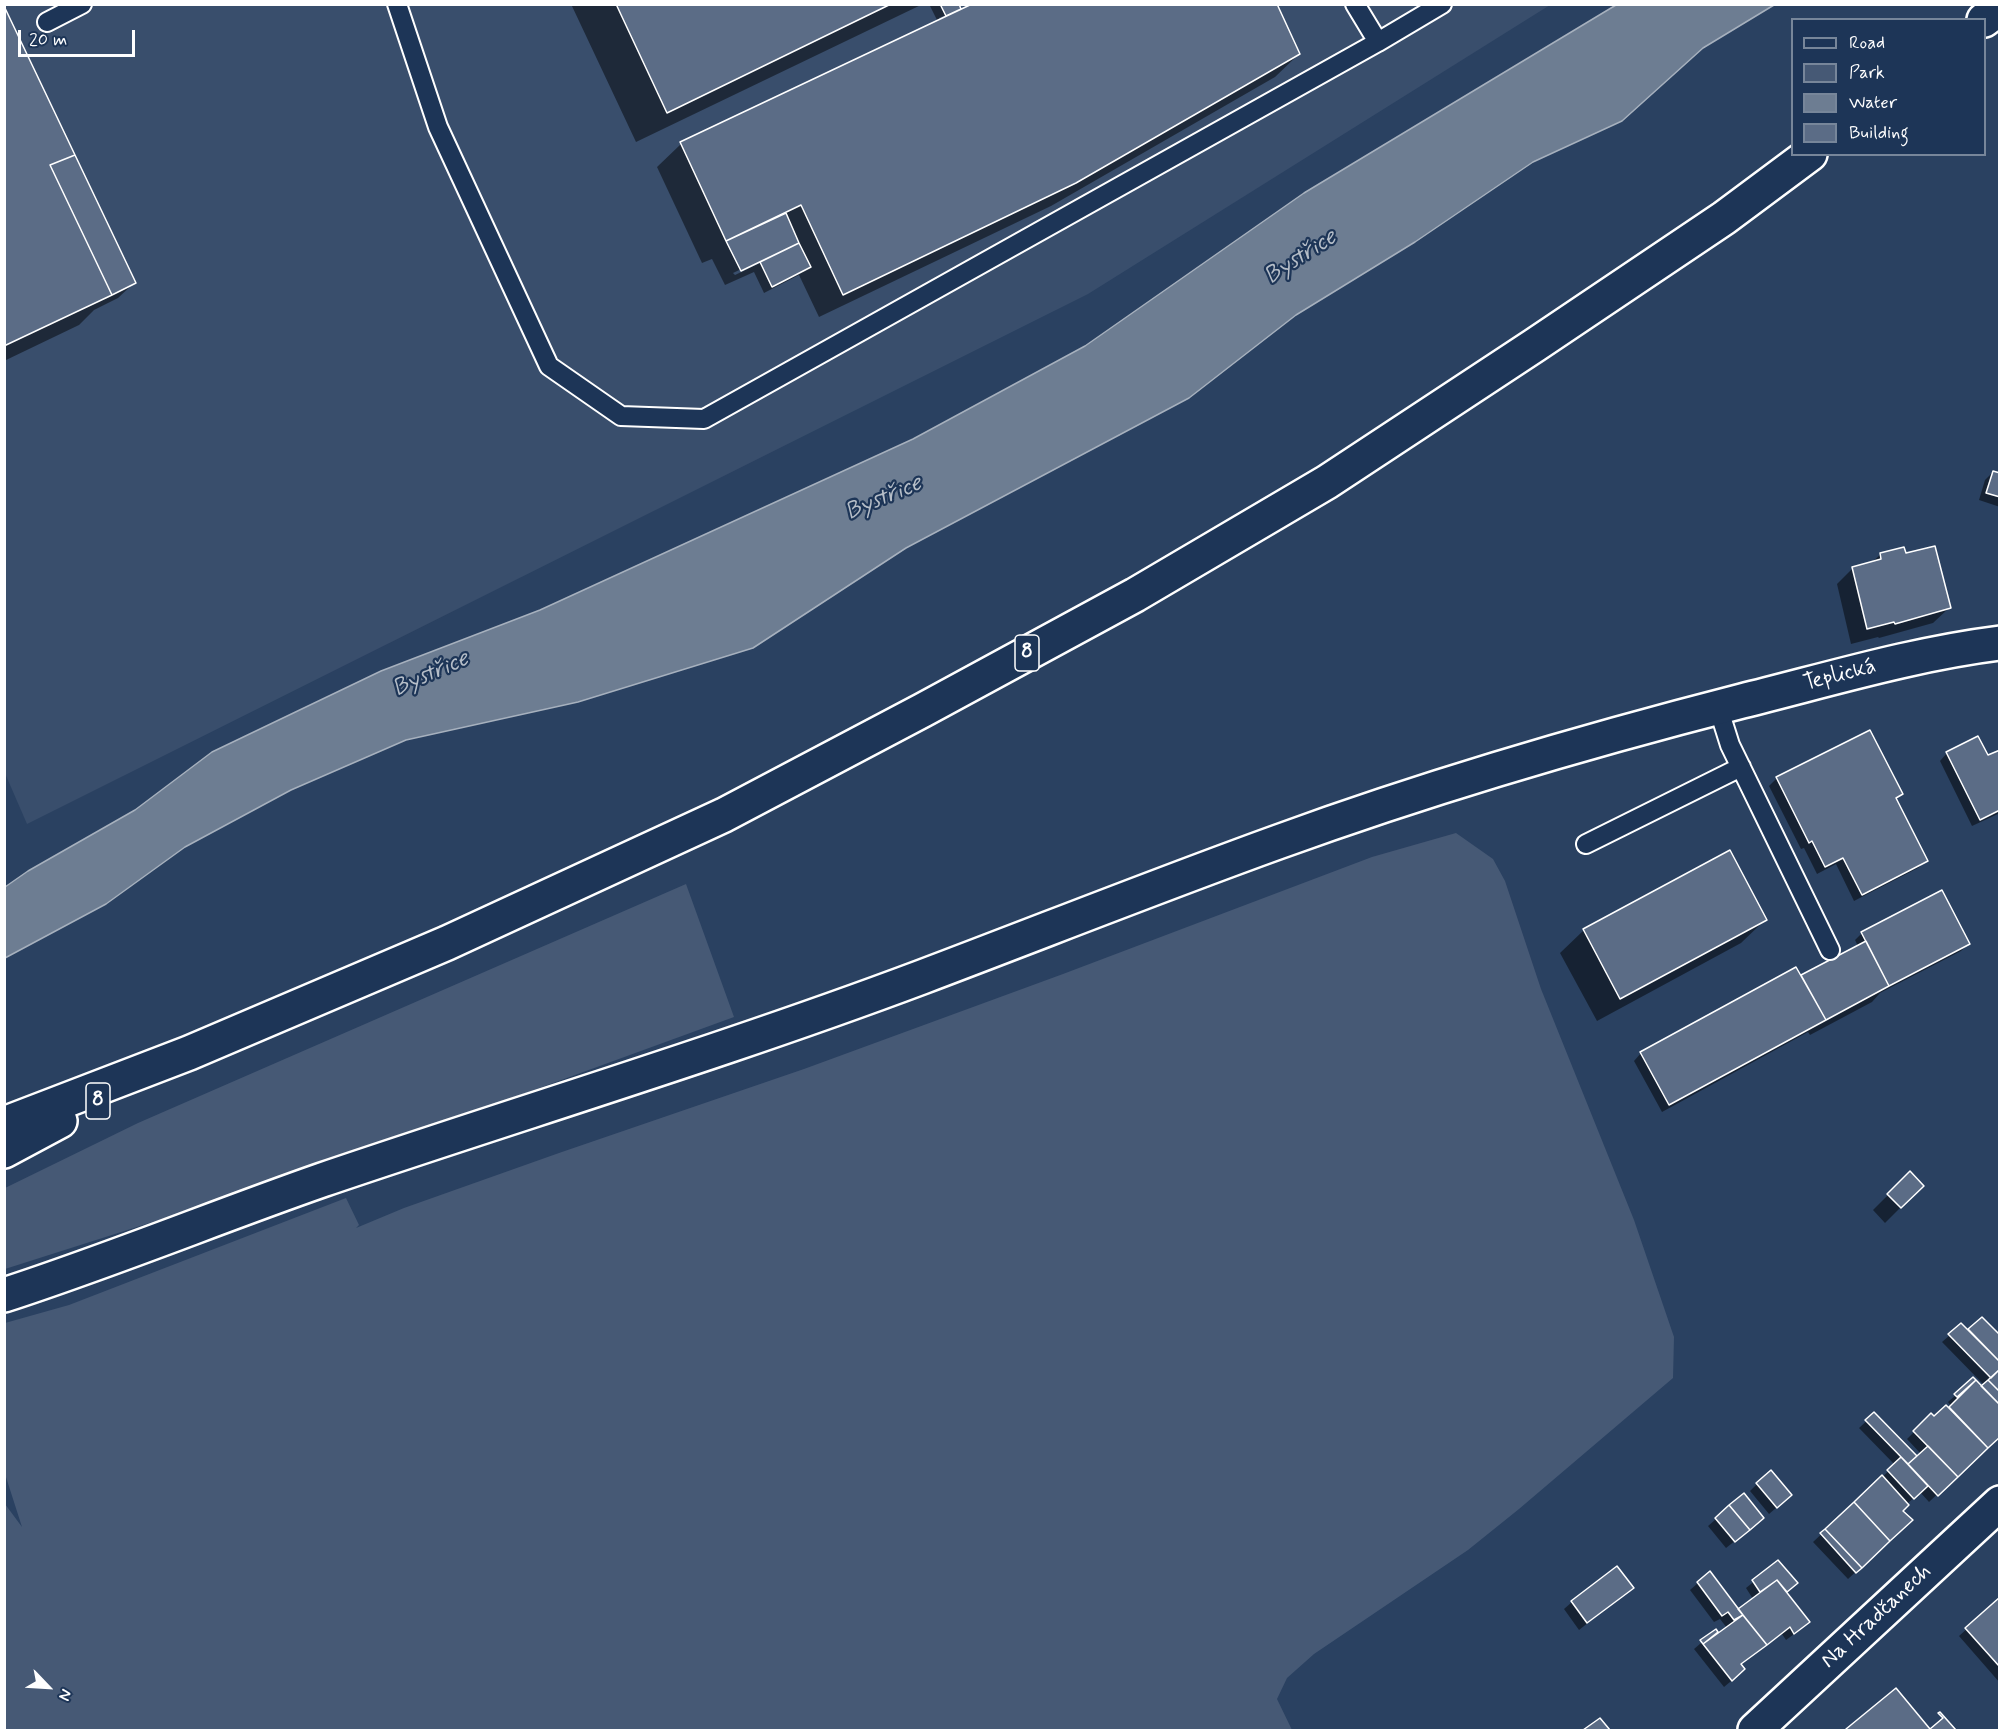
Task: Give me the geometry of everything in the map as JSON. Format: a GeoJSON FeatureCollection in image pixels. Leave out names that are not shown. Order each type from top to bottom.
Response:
{"type":"FeatureCollection","features":[{"type":"Feature","properties":{"kind":"street"},"geometry":{"type":"LineString","coordinates":[[1986,18],[2000,8]]}},
{"type":"Feature","properties":{"kind":"street","name":"8"},"geometry":{"type":"LineString","coordinates":[[7,1136],[189,1053],[447,943],[724,815],[1135,595],[1337,476],[1704,232],[1807,156]]}},
{"type":"Feature","properties":{"kind":"street","name":"Teplická"},"geometry":{"type":"LineString","coordinates":[[4,1294],[52,1279],[200,1223],[325,1180],[854,1003],[1281,841],[1443,786],[1718,707],[1937,653],[2000,643]]}},
{"type":"Feature","properties":{"kind":"street","name":"Na Hradčanech"},"geometry":{"type":"LineString","coordinates":[[1755,1731],[2000,1503]]}},
{"type":"Feature","properties":{"kind":"lane"},"geometry":{"type":"LineString","coordinates":[[47,22],[82,4]]}},
{"type":"Feature","properties":{"kind":"lane"},"geometry":{"type":"LineString","coordinates":[[397,4],[438,127],[549,366],[621,416],[704,418],[1378,42],[1442,4]]}},
{"type":"Feature","properties":{"kind":"lane"},"geometry":{"type":"LineString","coordinates":[[1355,4],[1378,42]]}},
{"type":"Feature","properties":{"kind":"lane"},"geometry":{"type":"LineString","coordinates":[[1718,707],[1730,745],[1740,767],[1830,950]]}},
{"type":"Feature","properties":{"kind":"lane"},"geometry":{"type":"LineString","coordinates":[[1586,844],[1740,767]]}},
{"type":"Feature","properties":{"kind":"shaded area"},"geometry":{"type":"Polygon","coordinates":[[[4,5],[1550,5],[1088,294],[27,824],[4,771],[4,5]]]}},
{"type":"Feature","properties":{"kind":"green space"},"geometry":{"type":"Polygon","coordinates":[[[1456,833],[1493,859],[1505,881],[1541,989],[1634,1220],[1674,1337],[1673,1378],[1468,1550],[1314,1654],[1287,1678],[1277,1699],[1292,1730],[5,1730],[5,1504],[22,1527],[5,1474],[5,1323],[69,1305],[346,1198],[359,1225],[356,1228],[404,1208],[804,1069],[1372,857],[1456,833]]]}},
{"type":"Feature","properties":{"kind":"green space"},"geometry":{"type":"Polygon","coordinates":[[[686,884],[734,1017],[427,1129],[184,1212],[5,1269],[5,1188],[138,1123],[686,884]]]}},
{"type":"Feature","properties":{"kind":"water","name":"Bystřice"},"geometry":{"type":"Polygon","coordinates":[[[1616,5],[1774,5],[1703,48],[1622,121],[1533,162],[1415,242],[1296,315],[1189,398],[906,548],[753,648],[578,702],[406,740],[291,790],[185,847],[106,904],[5,958],[5,887],[28,871],[135,810],[212,752],[381,671],[540,610],[913,439],[1085,346],[1304,193],[1616,5]]]}},
{"type":"Feature","properties":{"kind":"building"},"geometry":{"type":"Polygon","coordinates":[[[616,4],[891,4],[667,113],[616,4]]]}},
{"type":"Feature","properties":{"kind":"building"},"geometry":{"type":"Polygon","coordinates":[[[940,4],[959,4],[961,9],[946,16],[940,4]]]}},
{"type":"Feature","properties":{"kind":"building"},"geometry":{"type":"Polygon","coordinates":[[[972,4],[1277,4],[1300,54],[1076,183],[843,295],[801,205],[726,241],[680,142],[972,4]]]}},
{"type":"Feature","properties":{"kind":"building"},"geometry":{"type":"Polygon","coordinates":[[[4,6],[75,155],[50,165],[112,295],[4,346],[4,6]]]}},
{"type":"Feature","properties":{"kind":"building"},"geometry":{"type":"Polygon","coordinates":[[[75,155],[136,283],[112,295],[50,165],[75,155]]]}},
{"type":"Feature","properties":{"kind":"building"},"geometry":{"type":"Polygon","coordinates":[[[786,213],[799,243],[741,271],[726,241],[786,213]]]}},
{"type":"Feature","properties":{"kind":"building"},"geometry":{"type":"Polygon","coordinates":[[[799,243],[811,267],[772,287],[760,262],[799,243]]]}},
{"type":"Feature","properties":{"kind":"building"},"geometry":{"type":"Polygon","coordinates":[[[1993,471],[2000,473],[2000,497],[1986,493],[1993,471]]]}},
{"type":"Feature","properties":{"kind":"building"},"geometry":{"type":"Polygon","coordinates":[[[1935,546],[1951,608],[1895,624],[1894,622],[1867,629],[1852,567],[1881,559],[1880,553],[1904,547],[1906,553],[1935,546]]]}},
{"type":"Feature","properties":{"kind":"building"},"geometry":{"type":"Polygon","coordinates":[[[1870,730],[1903,794],[1896,798],[1928,861],[1862,895],[1843,858],[1825,867],[1812,841],[1809,843],[1776,777],[1870,730]]]}},
{"type":"Feature","properties":{"kind":"building"},"geometry":{"type":"Polygon","coordinates":[[[1978,736],[1988,755],[2000,750],[2000,810],[1980,820],[1946,752],[1978,736]]]}},
{"type":"Feature","properties":{"kind":"building"},"geometry":{"type":"Polygon","coordinates":[[[1730,850],[1767,920],[1620,999],[1583,929],[1730,850]]]}},
{"type":"Feature","properties":{"kind":"building"},"geometry":{"type":"Polygon","coordinates":[[[1942,890],[1970,944],[1889,986],[1861,932],[1942,890]]]}},
{"type":"Feature","properties":{"kind":"building"},"geometry":{"type":"Polygon","coordinates":[[[1866,941],[1889,986],[1826,1020],[1801,975],[1866,941]]]}},
{"type":"Feature","properties":{"kind":"building"},"geometry":{"type":"Polygon","coordinates":[[[1796,967],[1826,1020],[1669,1105],[1640,1052],[1796,967]]]}},
{"type":"Feature","properties":{"kind":"building"},"geometry":{"type":"Polygon","coordinates":[[[1910,1171],[1924,1186],[1901,1208],[1887,1194],[1910,1171]]]}},
{"type":"Feature","properties":{"kind":"building"},"geometry":{"type":"Polygon","coordinates":[[[1982,1317],[2000,1335],[2000,1362],[1968,1329],[1982,1317]]]}},
{"type":"Feature","properties":{"kind":"building"},"geometry":{"type":"Polygon","coordinates":[[[1961,1323],[2000,1362],[2000,1369],[1991,1378],[1948,1334],[1961,1323]]]}},
{"type":"Feature","properties":{"kind":"building"},"geometry":{"type":"Polygon","coordinates":[[[2000,1369],[2000,1392],[1988,1380],[2000,1369]]]}},
{"type":"Feature","properties":{"kind":"building"},"geometry":{"type":"Polygon","coordinates":[[[1973,1377],[1976,1380],[1957,1397],[1954,1394],[1973,1377]]]}},
{"type":"Feature","properties":{"kind":"building"},"geometry":{"type":"Polygon","coordinates":[[[1976,1380],[2000,1405],[2000,1437],[1988,1448],[1949,1407],[1976,1380]]]}},
{"type":"Feature","properties":{"kind":"building"},"geometry":{"type":"Polygon","coordinates":[[[1988,1380],[2000,1392],[2000,1405],[1981,1386],[1988,1380]]]}},
{"type":"Feature","properties":{"kind":"building"},"geometry":{"type":"Polygon","coordinates":[[[1946,1405],[1988,1448],[1958,1477],[1913,1431],[1931,1413],[1934,1416],[1946,1405]]]}},
{"type":"Feature","properties":{"kind":"building"},"geometry":{"type":"Polygon","coordinates":[[[1874,1412],[1917,1456],[1908,1464],[1865,1420],[1874,1412]]]}},
{"type":"Feature","properties":{"kind":"building"},"geometry":{"type":"Polygon","coordinates":[[[1928,1446],[1958,1477],[1938,1496],[1908,1464],[1928,1446]]]}},
{"type":"Feature","properties":{"kind":"building"},"geometry":{"type":"Polygon","coordinates":[[[1901,1457],[1928,1486],[1914,1499],[1887,1470],[1901,1457]]]}},
{"type":"Feature","properties":{"kind":"building"},"geometry":{"type":"Polygon","coordinates":[[[1771,1470],[1792,1495],[1777,1508],[1756,1483],[1771,1470]]]}},
{"type":"Feature","properties":{"kind":"building"},"geometry":{"type":"Polygon","coordinates":[[[1882,1475],[1909,1505],[1903,1511],[1913,1520],[1890,1541],[1854,1502],[1882,1475]]]}},
{"type":"Feature","properties":{"kind":"building"},"geometry":{"type":"Polygon","coordinates":[[[1744,1493],[1764,1518],[1750,1530],[1729,1505],[1744,1493]]]}},
{"type":"Feature","properties":{"kind":"building"},"geometry":{"type":"Polygon","coordinates":[[[1854,1502],[1890,1541],[1862,1568],[1825,1529],[1854,1502]]]}},
{"type":"Feature","properties":{"kind":"building"},"geometry":{"type":"Polygon","coordinates":[[[1729,1505],[1750,1530],[1735,1542],[1715,1518],[1729,1505]]]}},
{"type":"Feature","properties":{"kind":"building"},"geometry":{"type":"Polygon","coordinates":[[[1825,1529],[1862,1568],[1856,1573],[1820,1533],[1825,1529]]]}},
{"type":"Feature","properties":{"kind":"building"},"geometry":{"type":"Polygon","coordinates":[[[1778,1560],[1798,1583],[1787,1592],[1777,1580],[1760,1592],[1752,1580],[1778,1560]]]}},
{"type":"Feature","properties":{"kind":"building"},"geometry":{"type":"Polygon","coordinates":[[[1617,1566],[1634,1588],[1587,1623],[1571,1601],[1617,1566]]]}},
{"type":"Feature","properties":{"kind":"building"},"geometry":{"type":"Polygon","coordinates":[[[1710,1571],[1743,1615],[1734,1620],[1728,1612],[1722,1616],[1697,1582],[1710,1571]]]}},
{"type":"Feature","properties":{"kind":"building"},"geometry":{"type":"Polygon","coordinates":[[[1777,1580],[1810,1622],[1794,1634],[1790,1627],[1767,1645],[1738,1609],[1777,1580]]]}},
{"type":"Feature","properties":{"kind":"building"},"geometry":{"type":"Polygon","coordinates":[[[2000,1597],[2000,1665],[1999,1666],[1965,1628],[2000,1597]]]}},
{"type":"Feature","properties":{"kind":"building"},"geometry":{"type":"Polygon","coordinates":[[[1743,1615],[1767,1645],[1741,1664],[1745,1669],[1732,1681],[1703,1644],[1743,1615]]]}},
{"type":"Feature","properties":{"kind":"building"},"geometry":{"type":"Polygon","coordinates":[[[1716,1629],[1718,1632],[1703,1644],[1700,1640],[1716,1629]]]}},
{"type":"Feature","properties":{"kind":"building"},"geometry":{"type":"Polygon","coordinates":[[[1896,1688],[1930,1729],[1943,1718],[1938,1713],[1940,1712],[1956,1730],[1846,1730],[1896,1688]]]}},
{"type":"Feature","properties":{"kind":"building"},"geometry":{"type":"Polygon","coordinates":[[[1600,1718],[1610,1730],[1583,1730],[1600,1718]]]}}]}
